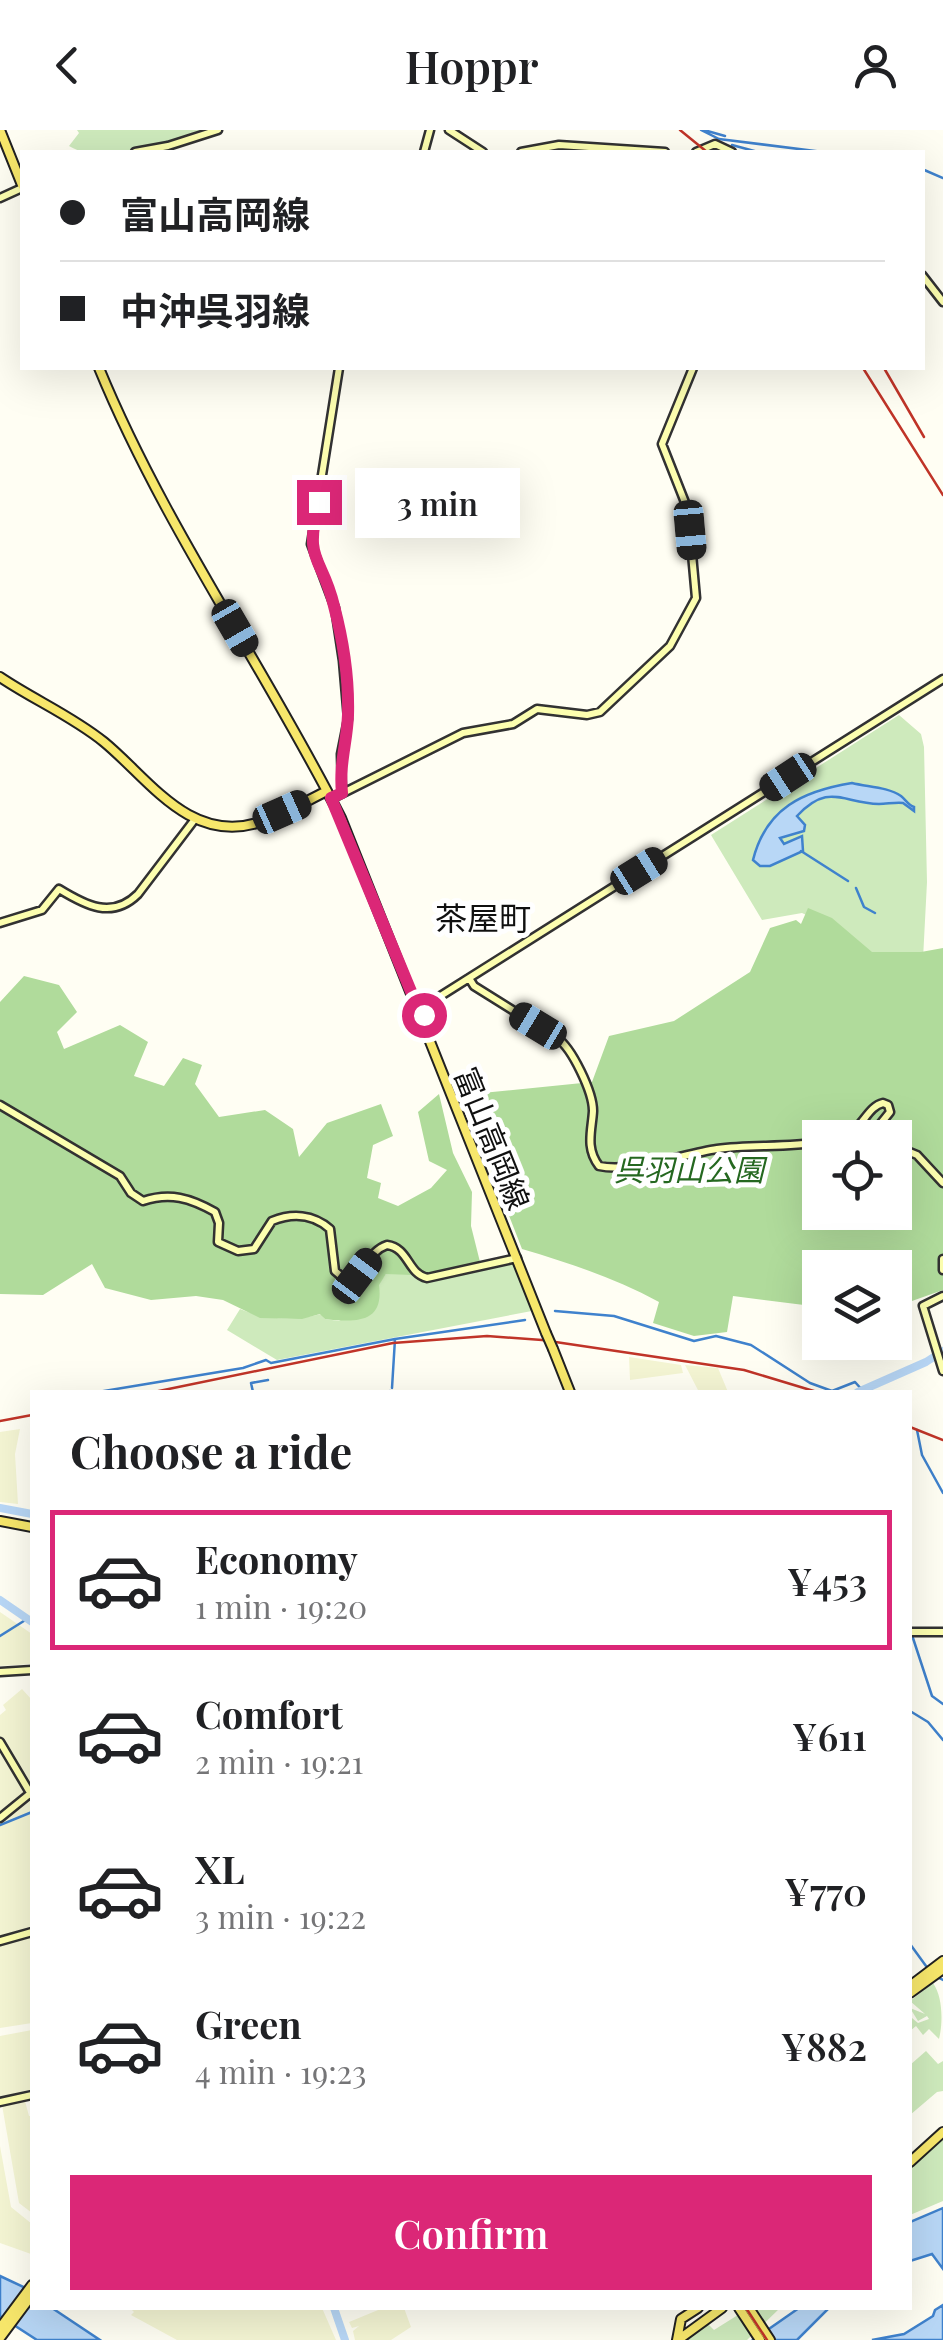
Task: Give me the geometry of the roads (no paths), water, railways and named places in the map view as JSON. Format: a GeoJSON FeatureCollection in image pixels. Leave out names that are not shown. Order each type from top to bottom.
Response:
{"type":"FeatureCollection","features":[{"type":"Feature","properties":{"kind":"main road"},"geometry":{"type":"LineString","coordinates":[[0,130],[20,182]]}},
{"type":"Feature","properties":{"kind":"main road","name":"富山高岡線"},"geometry":{"type":"LineString","coordinates":[[100,370],[148,478],[329,795],[569,1390]]}},
{"type":"Feature","properties":{"kind":"main road"},"geometry":{"type":"LineString","coordinates":[[0,677],[72,718],[103,741],[169,803],[195,820],[246,826],[329,795]]}},
{"type":"Feature","properties":{"kind":"main road"},"geometry":{"type":"LineString","coordinates":[[0,1522],[30,1527]]}},
{"type":"Feature","properties":{"kind":"main road"},"geometry":{"type":"LineString","coordinates":[[912,1988],[943,1965]]}},
{"type":"Feature","properties":{"kind":"main road"},"geometry":{"type":"LineString","coordinates":[[912,2160],[943,2132]]}},
{"type":"Feature","properties":{"kind":"main road"},"geometry":{"type":"LineString","coordinates":[[0,2328],[30,2287]]}},
{"type":"Feature","properties":{"kind":"main road"},"geometry":{"type":"LineString","coordinates":[[0,2338],[30,2297]]}},
{"type":"Feature","properties":{"kind":"main road"},"geometry":{"type":"LineString","coordinates":[[678,2340],[680,2320],[695,2310]]}},
{"type":"Feature","properties":{"kind":"main road"},"geometry":{"type":"LineString","coordinates":[[678,2340],[719,2310]]}},
{"type":"Feature","properties":{"kind":"main road"},"geometry":{"type":"LineString","coordinates":[[740,2310],[760,2340]]}},
{"type":"Feature","properties":{"kind":"main road"},"geometry":{"type":"LineString","coordinates":[[750,2310],[770,2340]]}},
{"type":"Feature","properties":{"kind":"street"},"geometry":{"type":"LineString","coordinates":[[148,150],[218,130]]}},
{"type":"Feature","properties":{"kind":"street"},"geometry":{"type":"LineString","coordinates":[[449,130],[481,150]]}},
{"type":"Feature","properties":{"kind":"street"},"geometry":{"type":"LineString","coordinates":[[530,150],[559,144],[638,150]]}},
{"type":"Feature","properties":{"kind":"street"},"geometry":{"type":"LineString","coordinates":[[702,150],[718,144],[728,150]]}},
{"type":"Feature","properties":{"kind":"street"},"geometry":{"type":"LineString","coordinates":[[925,279],[943,302]]}},
{"type":"Feature","properties":{"kind":"street"},"geometry":{"type":"LineString","coordinates":[[339,370],[311,544],[335,608],[346,678],[348,718],[341,754],[342,793]]}},
{"type":"Feature","properties":{"kind":"street"},"geometry":{"type":"LineString","coordinates":[[329,795],[342,793],[463,734],[514,724],[537,709],[600,712],[670,646],[696,598],[688,510],[662,444],[692,370]]}},
{"type":"Feature","properties":{"kind":"street"},"geometry":{"type":"LineString","coordinates":[[422,1018],[431,1002],[943,679]]}},
{"type":"Feature","properties":{"kind":"street"},"geometry":{"type":"LineString","coordinates":[[0,923],[42,910],[60,889],[92,908],[126,904],[195,820]]}},
{"type":"Feature","properties":{"kind":"street"},"geometry":{"type":"LineString","coordinates":[[469,978],[474,986],[569,1048],[593,1106],[589,1135],[594,1161],[599,1166],[629,1165],[722,1148],[802,1144]]}},
{"type":"Feature","properties":{"kind":"street"},"geometry":{"type":"LineString","coordinates":[[412,997],[431,1002]]}},
{"type":"Feature","properties":{"kind":"street"},"geometry":{"type":"LineString","coordinates":[[864,1120],[875,1105],[883,1102],[890,1112],[884,1120]]}},
{"type":"Feature","properties":{"kind":"street"},"geometry":{"type":"LineString","coordinates":[[0,1105],[120,1176],[143,1201],[163,1195],[179,1196],[213,1210],[219,1223],[218,1242],[229,1250],[254,1249],[272,1221],[304,1216],[330,1228],[336,1271],[348,1282],[376,1251],[387,1246],[404,1252],[421,1278],[516,1258]]}},
{"type":"Feature","properties":{"kind":"street"},"geometry":{"type":"LineString","coordinates":[[912,1152],[943,1183]]}},
{"type":"Feature","properties":{"kind":"street"},"geometry":{"type":"LineString","coordinates":[[943,1259],[943,1270]]}},
{"type":"Feature","properties":{"kind":"street"},"geometry":{"type":"LineString","coordinates":[[943,1296],[924,1306],[943,1370]]}},
{"type":"Feature","properties":{"kind":"street"},"geometry":{"type":"LineString","coordinates":[[912,1632],[943,1632]]}},
{"type":"Feature","properties":{"kind":"street"},"geometry":{"type":"LineString","coordinates":[[0,1672],[30,1670]]}},
{"type":"Feature","properties":{"kind":"street"},"geometry":{"type":"LineString","coordinates":[[0,1742],[30,1790]]}},
{"type":"Feature","properties":{"kind":"street"},"geometry":{"type":"LineString","coordinates":[[0,1818],[30,1795]]}},
{"type":"Feature","properties":{"kind":"street"},"geometry":{"type":"LineString","coordinates":[[0,1940],[30,1932]]}},
{"type":"Feature","properties":{"kind":"street"},"geometry":{"type":"LineString","coordinates":[[0,2102],[30,2095]]}},
{"type":"Feature","properties":{"kind":"water"},"geometry":{"type":"Polygon","coordinates":[[[852,783],[896,793],[914,811],[903,803],[827,797],[797,816],[805,825],[804,831],[780,838],[784,844],[802,836],[803,851],[770,866],[760,866],[753,860],[767,827],[789,805],[818,791],[852,783]]]}},
{"type":"Feature","properties":{"kind":"water"},"geometry":{"type":"Polygon","coordinates":[[[943,2208],[943,2269],[932,2254],[912,2260],[912,2221],[943,2208]]]}},
{"type":"Feature","properties":{"kind":"water"},"geometry":{"type":"Polygon","coordinates":[[[0,2276],[30,2290],[30,2310],[55,2310],[100,2340],[37,2340],[0,2316],[0,2276]]]}},
{"type":"Feature","properties":{"kind":"water"},"geometry":{"type":"Polygon","coordinates":[[[943,2305],[943,2340],[872,2340],[904,2334],[943,2305]]]}},
{"type":"Feature","properties":{"kind":"water"},"geometry":{"type":"Polygon","coordinates":[[[796,2310],[827,2310],[797,2340],[753,2340],[796,2310]]]}},
{"type":"Feature","properties":{"kind":"waterway"},"geometry":{"type":"LineString","coordinates":[[701,130],[719,139],[807,150]]}},
{"type":"Feature","properties":{"kind":"waterway"},"geometry":{"type":"LineString","coordinates":[[704,130],[725,136]]}},
{"type":"Feature","properties":{"kind":"waterway"},"geometry":{"type":"LineString","coordinates":[[732,145],[751,150]]}},
{"type":"Feature","properties":{"kind":"waterway"},"geometry":{"type":"LineString","coordinates":[[925,170],[943,178]]}},
{"type":"Feature","properties":{"kind":"waterway"},"geometry":{"type":"LineString","coordinates":[[801,851],[848,881]]}},
{"type":"Feature","properties":{"kind":"waterway"},"geometry":{"type":"LineString","coordinates":[[856,888],[864,907],[875,913]]}},
{"type":"Feature","properties":{"kind":"waterway"},"geometry":{"type":"LineString","coordinates":[[555,1311],[614,1316],[694,1341],[716,1336],[751,1345],[810,1383],[829,1390]]}},
{"type":"Feature","properties":{"kind":"waterway"},"geometry":{"type":"LineString","coordinates":[[110,1390],[243,1368],[266,1360],[271,1363],[525,1320]]}},
{"type":"Feature","properties":{"kind":"waterway"},"geometry":{"type":"LineString","coordinates":[[392,1388],[395,1339]]}},
{"type":"Feature","properties":{"kind":"waterway"},"geometry":{"type":"LineString","coordinates":[[863,1390],[943,1351]]}},
{"type":"Feature","properties":{"kind":"waterway"},"geometry":{"type":"LineString","coordinates":[[253,1390],[251,1383],[268,1380]]}},
{"type":"Feature","properties":{"kind":"waterway"},"geometry":{"type":"LineString","coordinates":[[835,1390],[855,1382],[862,1390]]}},
{"type":"Feature","properties":{"kind":"waterway"},"geometry":{"type":"LineString","coordinates":[[917,1430],[922,1455],[943,1493]]}},
{"type":"Feature","properties":{"kind":"waterway"},"geometry":{"type":"LineString","coordinates":[[0,1508],[30,1514]]}},
{"type":"Feature","properties":{"kind":"waterway"},"geometry":{"type":"LineString","coordinates":[[0,1600],[30,1621]]}},
{"type":"Feature","properties":{"kind":"waterway"},"geometry":{"type":"LineString","coordinates":[[0,1636],[27,1619]]}},
{"type":"Feature","properties":{"kind":"waterway"},"geometry":{"type":"LineString","coordinates":[[912,1635],[932,1696],[943,1704]]}},
{"type":"Feature","properties":{"kind":"waterway"},"geometry":{"type":"LineString","coordinates":[[912,1712],[928,1722],[943,1740]]}},
{"type":"Feature","properties":{"kind":"waterway"},"geometry":{"type":"LineString","coordinates":[[0,1825],[30,1813]]}},
{"type":"Feature","properties":{"kind":"waterway"},"geometry":{"type":"LineString","coordinates":[[912,1947],[926,1966]]}},
{"type":"Feature","properties":{"kind":"waterway"},"geometry":{"type":"LineString","coordinates":[[939,1978],[943,1980]]}},
{"type":"Feature","properties":{"kind":"waterway"},"geometry":{"type":"LineString","coordinates":[[335,2310],[345,2340]]}},
{"type":"Feature","properties":{"kind":"tram line"},"geometry":{"type":"LineString","coordinates":[[747,2310],[767,2340]]}},
{"type":"Feature","properties":{"kind":"railway"},"geometry":{"type":"LineString","coordinates":[[680,130],[705,150]]}},
{"type":"Feature","properties":{"kind":"railway"},"geometry":{"type":"LineString","coordinates":[[864,370],[943,495]]}},
{"type":"Feature","properties":{"kind":"railway"},"geometry":{"type":"LineString","coordinates":[[885,370],[924,437]]}},
{"type":"Feature","properties":{"kind":"railway"},"geometry":{"type":"LineString","coordinates":[[164,1390],[393,1343],[487,1336],[542,1340],[744,1370],[810,1390]]}},
{"type":"Feature","properties":{"kind":"railway"},"geometry":{"type":"LineString","coordinates":[[0,1421],[30,1415]]}},
{"type":"Feature","properties":{"kind":"railway"},"geometry":{"type":"LineString","coordinates":[[912,1428],[943,1440]]}},
{"type":"Feature","properties":{"kind":"district","name":"茶屋町"},"geometry":{"type":"Point","coordinates":[483,916]}},
{"type":"Feature","properties":{"kind":"park label","name":"呉羽山公園"},"geometry":{"type":"Point","coordinates":[689,1169]}}]}
